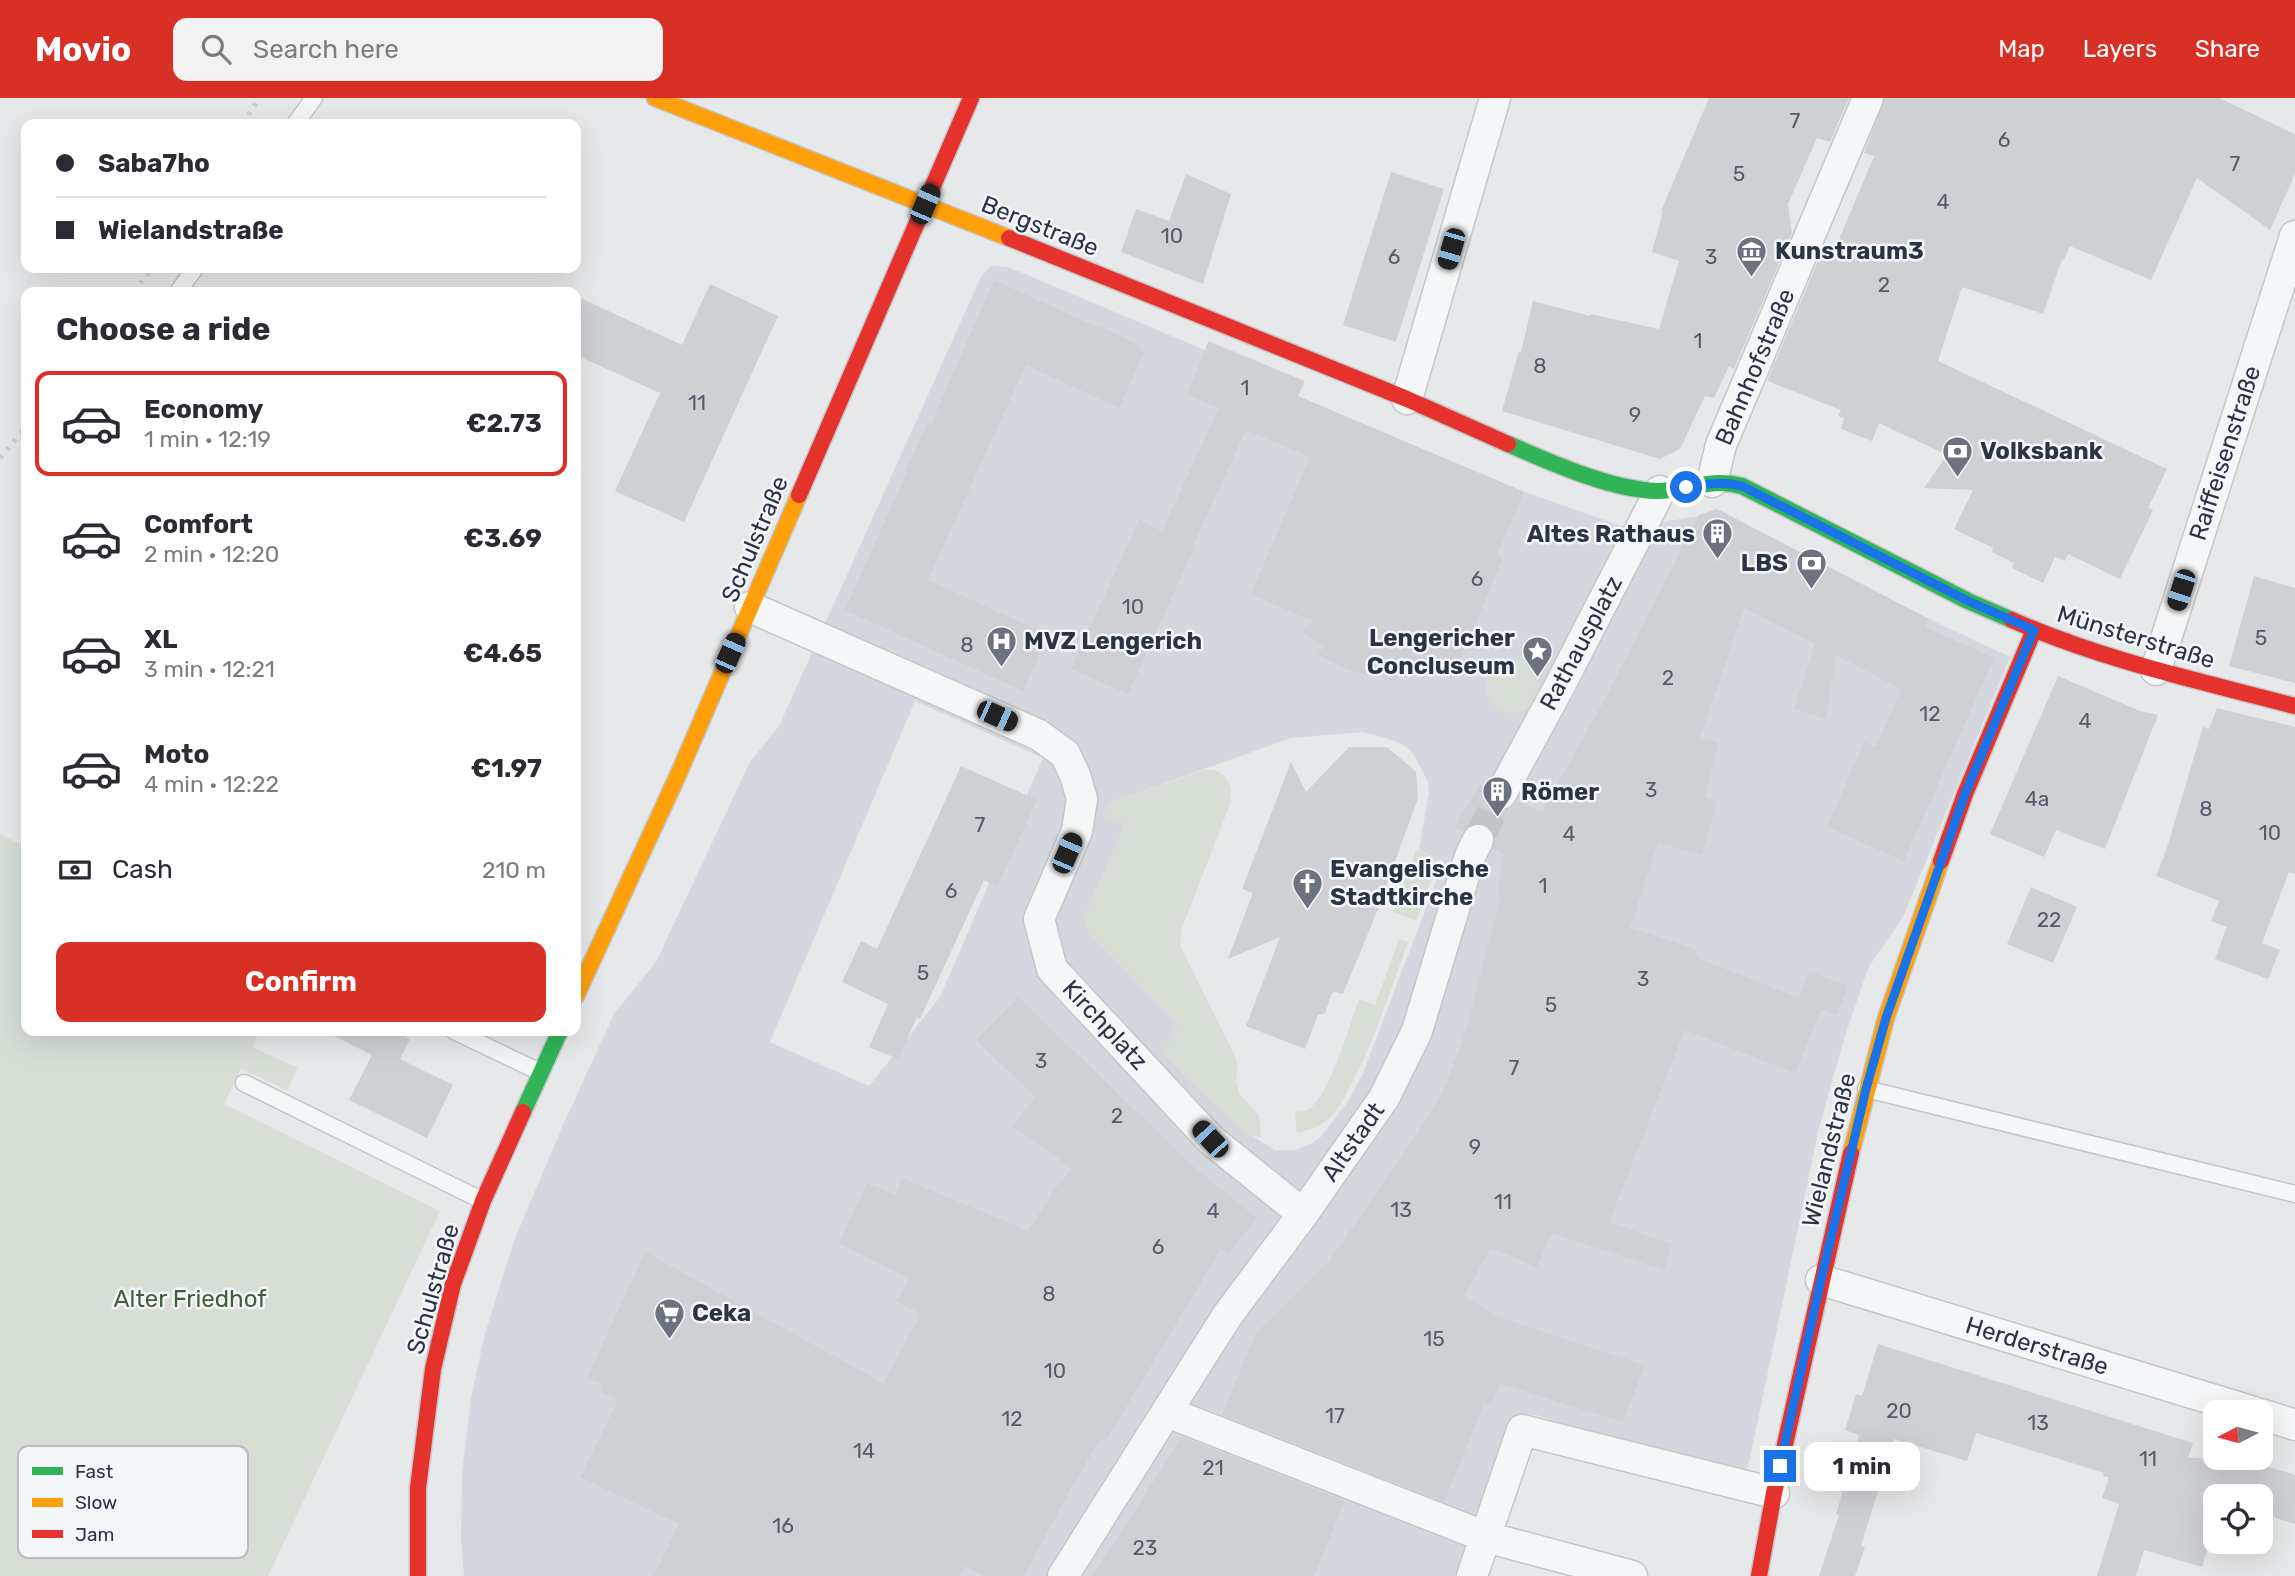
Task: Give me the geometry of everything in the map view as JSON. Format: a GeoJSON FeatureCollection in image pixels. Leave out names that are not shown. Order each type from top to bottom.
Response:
{"type":"FeatureCollection","features":[{"type":"Feature","properties":{"kind":"street","name":"Bergstraße"},"geometry":{"type":"LineString","coordinates":[[655,98],[1407,399]]}},
{"type":"Feature","properties":{"kind":"street","name":"Schulstraße"},"geometry":{"type":"LineString","coordinates":[[581,985],[678,775],[971,98]]}},
{"type":"Feature","properties":{"kind":"street"},"geometry":{"type":"LineString","coordinates":[[1495,98],[1407,399],[1559,466],[1628,487],[1660,491],[1712,482]]}},
{"type":"Feature","properties":{"kind":"street","name":"Bahnhofstraße"},"geometry":{"type":"LineString","coordinates":[[1712,482],[1721,445],[1868,98]]}},
{"type":"Feature","properties":{"kind":"street","name":"Raiffeisenstraße"},"geometry":{"type":"LineString","coordinates":[[2156,670],[2289,273],[2295,236]]}},
{"type":"Feature","properties":{"kind":"street","name":"Münsterstraße"},"geometry":{"type":"LineString","coordinates":[[1712,482],[1728,482],[1742,486],[1968,601],[2034,630],[2156,670],[2295,706]]}},
{"type":"Feature","properties":{"kind":"street","name":"Rathausplatz"},"geometry":{"type":"LineString","coordinates":[[1501,794],[1660,491]]}},
{"type":"Feature","properties":{"kind":"street","name":"Kirchplatz"},"geometry":{"type":"LineString","coordinates":[[750,607],[1039,735],[1065,754],[1082,799],[1077,831],[1039,919],[1052,969],[1210,1139],[1303,1214]]}},
{"type":"Feature","properties":{"kind":"street","name":"Wielandstraße"},"geometry":{"type":"LineString","coordinates":[[1759,1576],[1774,1493],[1821,1280],[1866,1089],[1886,1018],[1965,794],[2034,630]]}},
{"type":"Feature","properties":{"kind":"street","name":"Altstadt"},"geometry":{"type":"LineString","coordinates":[[1063,1576],[1227,1316],[1384,1098],[1417,1031],[1470,856],[1478,840]]}},
{"type":"Feature","properties":{"kind":"street","name":"Schulstraße"},"geometry":{"type":"LineString","coordinates":[[418,1576],[418,1488],[433,1369],[453,1284],[483,1201],[557,1036]]}},
{"type":"Feature","properties":{"kind":"street","name":"Herderstraße"},"geometry":{"type":"LineString","coordinates":[[1821,1280],[2215,1400]]}},
{"type":"Feature","properties":{"kind":"street"},"geometry":{"type":"LineString","coordinates":[[1167,1412],[1486,1537],[1632,1576]]}},
{"type":"Feature","properties":{"kind":"street"},"geometry":{"type":"LineString","coordinates":[[2273,1418],[2295,1425]]}},
{"type":"Feature","properties":{"kind":"street"},"geometry":{"type":"LineString","coordinates":[[1472,1576],[1522,1430],[1774,1493]]}},
{"type":"Feature","properties":{"kind":"lane"},"geometry":{"type":"LineString","coordinates":[[299,119],[314,98]]}},
{"type":"Feature","properties":{"kind":"lane"},"geometry":{"type":"LineString","coordinates":[[464,1036],[540,1072]]}},
{"type":"Feature","properties":{"kind":"lane"},"geometry":{"type":"LineString","coordinates":[[244,1083],[483,1201]]}},
{"type":"Feature","properties":{"kind":"lane"},"geometry":{"type":"LineString","coordinates":[[1866,1089],[2295,1194]]}},
{"type":"Feature","properties":{"kind":"shaded area"},"geometry":{"type":"Polygon","coordinates":[[[991,266],[1008,267],[1205,350],[1209,341],[1305,381],[1298,397],[1525,492],[1627,528],[1699,516],[1717,509],[1929,619],[2010,657],[1903,917],[1868,968],[1844,1039],[1819,1128],[1748,1467],[1740,1471],[1715,1472],[1536,1415],[1516,1417],[1504,1432],[1455,1576],[464,1576],[461,1539],[462,1473],[471,1399],[484,1337],[514,1241],[614,1014],[656,962],[750,762],[779,726],[981,277],[991,266]],[[915,701],[770,1042],[869,1086],[940,997],[1043,758],[915,701]],[[1363,732],[1291,738],[1109,803],[1125,825],[1084,917],[1089,933],[1177,1024],[1185,1076],[1244,1131],[1275,1150],[1296,1150],[1320,1138],[1346,1104],[1362,1076],[1444,861],[1419,850],[1429,792],[1428,782],[1414,755],[1407,747],[1395,741],[1363,732]]]}},
{"type":"Feature","properties":{"kind":"green space"},"geometry":{"type":"Polygon","coordinates":[[[1512,659],[1531,667],[1539,686],[1531,705],[1512,713],[1493,705],[1485,686],[1493,667],[1512,659]]]}},
{"type":"Feature","properties":{"kind":"green space"},"geometry":{"type":"Polygon","coordinates":[[[1204,770],[1218,772],[1227,779],[1231,797],[1182,928],[1180,945],[1234,1054],[1238,1065],[1236,1081],[1239,1093],[1259,1116],[1261,1137],[1244,1131],[1163,1053],[1177,1024],[1089,933],[1084,917],[1125,825],[1102,815],[1109,803],[1204,770]]]}},
{"type":"Feature","properties":{"kind":"green space","name":"Alter Friedhof"},"geometry":{"type":"Polygon","coordinates":[[[0,834],[21,844],[21,1036],[258,1036],[252,1047],[298,1068],[287,1090],[241,1069],[224,1104],[440,1211],[268,1576],[0,1576],[0,834]]]}},
{"type":"Feature","properties":{"kind":"green space"},"geometry":{"type":"Polygon","coordinates":[[[1416,850],[1440,859],[1416,921],[1393,912],[1416,850]]]}},
{"type":"Feature","properties":{"kind":"green space"},"geometry":{"type":"Polygon","coordinates":[[[1399,939],[1408,942],[1360,1067],[1331,1116],[1320,1125],[1297,1133],[1295,1112],[1310,1108],[1318,1100],[1339,1058],[1359,999],[1375,1005],[1399,939]]]}},
{"type":"Feature","properties":{"kind":"building"},"geometry":{"type":"Polygon","coordinates":[[[1709,98],[1849,98],[1830,142],[1817,138],[1788,204],[1792,233],[1734,369],[1729,366],[1714,398],[1705,396],[1680,449],[1660,459],[1502,411],[1519,351],[1521,352],[1533,301],[1590,316],[1659,329],[1679,261],[1652,252],[1661,211],[1709,98]]]}},
{"type":"Feature","properties":{"kind":"building"},"geometry":{"type":"Polygon","coordinates":[[[1885,98],[2219,98],[2295,134],[2295,174],[2270,230],[2197,178],[2151,280],[2070,246],[2064,260],[2062,259],[2043,314],[1962,287],[1938,361],[2167,469],[2148,508],[2153,510],[2120,579],[2068,554],[2065,561],[2055,557],[2043,583],[2012,568],[2014,563],[1992,552],[1993,548],[1954,529],[1973,490],[1924,488],[1947,455],[1879,423],[1872,441],[1841,429],[1844,418],[1838,416],[1841,410],[1767,381],[1825,245],[1835,249],[1874,156],[1864,153],[1885,98]]]}},
{"type":"Feature","properties":{"kind":"building"},"geometry":{"type":"Polygon","coordinates":[[[1391,172],[1444,189],[1396,342],[1343,325],[1391,172]]]}},
{"type":"Feature","properties":{"kind":"building"},"geometry":{"type":"Polygon","coordinates":[[[1186,174],[1231,194],[1203,284],[1121,252],[1136,209],[1169,221],[1186,174]]]}},
{"type":"Feature","properties":{"kind":"building"},"geometry":{"type":"Polygon","coordinates":[[[994,280],[1097,327],[1098,325],[1141,346],[1140,349],[1144,352],[1119,408],[1026,365],[928,580],[1048,635],[1023,691],[845,610],[905,472],[928,422],[931,424],[994,280]]]}},
{"type":"Feature","properties":{"kind":"building"},"geometry":{"type":"Polygon","coordinates":[[[710,284],[778,316],[684,522],[615,491],[660,393],[581,357],[581,298],[682,345],[710,284]]]}},
{"type":"Feature","properties":{"kind":"building"},"geometry":{"type":"Polygon","coordinates":[[[1208,342],[1304,381],[1298,396],[1524,492],[1497,555],[1503,558],[1452,679],[1400,656],[1396,681],[1350,670],[1318,655],[1323,647],[1302,632],[1312,621],[1251,594],[1310,457],[1246,430],[1128,694],[1071,669],[1139,520],[1162,531],[1219,408],[1187,395],[1208,342]]]}},
{"type":"Feature","properties":{"kind":"building"},"geometry":{"type":"Polygon","coordinates":[[[1717,509],[1929,619],[1925,627],[1994,658],[1904,861],[1827,827],[1864,742],[1876,747],[1901,689],[1836,655],[1826,719],[1794,709],[1815,644],[1744,608],[1700,738],[1718,742],[1705,798],[1717,801],[1702,855],[1658,843],[1630,928],[1695,949],[1698,958],[1799,998],[1809,971],[1848,986],[1837,1015],[1821,1009],[1795,1073],[1685,1030],[1609,1222],[1672,1244],[1664,1270],[1552,1233],[1537,1267],[1491,1248],[1464,1296],[1501,1318],[1645,1365],[1623,1422],[1501,1384],[1492,1404],[1484,1403],[1444,1502],[1222,1415],[1256,1333],[1328,1263],[1419,1131],[1445,1088],[1469,1021],[1501,895],[1497,894],[1504,855],[1493,849],[1493,831],[1486,825],[1469,825],[1463,832],[1455,827],[1479,785],[1485,787],[1486,803],[1493,810],[1510,809],[1517,801],[1542,812],[1604,701],[1699,515],[1717,509]]]}},
{"type":"Feature","properties":{"kind":"building"},"geometry":{"type":"Polygon","coordinates":[[[2254,576],[2295,588],[2295,683],[2229,666],[2254,576]]]}},
{"type":"Feature","properties":{"kind":"building"},"geometry":{"type":"Polygon","coordinates":[[[2058,676],[2140,711],[2158,715],[2105,849],[2056,830],[2044,857],[1990,834],[2058,676]]]}},
{"type":"Feature","properties":{"kind":"building"},"geometry":{"type":"Polygon","coordinates":[[[2217,708],[2295,727],[2295,874],[2289,872],[2262,943],[2280,950],[2268,979],[2215,959],[2227,927],[2211,921],[2219,901],[2156,876],[2203,727],[2209,729],[2217,708]]]}},
{"type":"Feature","properties":{"kind":"building","name":"Evangelische Stadtkirche"},"geometry":{"type":"Polygon","coordinates":[[[1349,747],[1387,747],[1416,772],[1418,798],[1376,914],[1343,994],[1332,993],[1325,1013],[1318,1015],[1305,1049],[1246,1026],[1280,937],[1228,959],[1253,893],[1242,889],[1291,762],[1306,792],[1349,747]]]}},
{"type":"Feature","properties":{"kind":"building"},"geometry":{"type":"Polygon","coordinates":[[[961,766],[1037,800],[997,887],[984,880],[920,1019],[917,1017],[898,1059],[869,1047],[888,1004],[842,982],[861,941],[877,949],[961,766]]]}},
{"type":"Feature","properties":{"kind":"building"},"geometry":{"type":"Polygon","coordinates":[[[2031,887],[2077,907],[2053,963],[2007,944],[2031,887]]]}},
{"type":"Feature","properties":{"kind":"building"},"geometry":{"type":"Polygon","coordinates":[[[1018,997],[1195,1168],[1257,1218],[1228,1255],[1221,1249],[1106,1441],[1101,1438],[1024,1576],[985,1576],[964,1566],[959,1576],[654,1576],[679,1524],[580,1477],[618,1400],[600,1391],[602,1384],[587,1378],[645,1252],[883,1383],[921,1314],[896,1301],[910,1279],[839,1243],[867,1183],[895,1195],[902,1178],[1028,1231],[1059,1183],[1072,1169],[1013,1126],[1035,1097],[976,1040],[1018,997]]]}},
{"type":"Feature","properties":{"kind":"building"},"geometry":{"type":"Polygon","coordinates":[[[334,1036],[404,1036],[410,1039],[400,1059],[453,1085],[427,1138],[349,1100],[372,1055],[334,1036]]]}},
{"type":"Feature","properties":{"kind":"building"},"geometry":{"type":"Polygon","coordinates":[[[1878,1344],[2193,1443],[2188,1458],[2203,1458],[2203,1470],[2273,1468],[2295,1475],[2295,1524],[2273,1517],[2273,1484],[2203,1484],[2203,1554],[2206,1554],[2202,1567],[2144,1550],[2136,1576],[2097,1576],[2119,1504],[2102,1498],[2109,1477],[2103,1476],[2104,1473],[1976,1433],[1967,1461],[1894,1439],[1861,1546],[1865,1547],[1855,1576],[1819,1576],[1839,1515],[1836,1514],[1859,1435],[1845,1430],[1856,1394],[1862,1396],[1878,1344]]]}},
{"type":"Feature","properties":{"kind":"building"},"geometry":{"type":"Polygon","coordinates":[[[1182,1437],[1345,1501],[1314,1576],[1093,1576],[1182,1437]]]}},
{"type":"Feature","properties":{"kind":"tunnel"},"geometry":{"type":"LineString","coordinates":[[1478,840],[1501,794]]}},
{"type":"Feature","properties":{"kind":"railway"},"geometry":{"type":"LineString","coordinates":[[246,119],[259,98]]}},
{"type":"Feature","properties":{"kind":"railway"},"geometry":{"type":"LineString","coordinates":[[138,287],[148,273]]}},
{"type":"Feature","properties":{"kind":"railway"},"geometry":{"type":"LineString","coordinates":[[0,458],[21,433]]}},
{"type":"Feature","properties":{"kind":"traffic: fast"},"geometry":{"type":"LineString","coordinates":[[1508,444],[1581,474],[1620,486],[1657,491],[1719,483],[1742,486],[1968,601],[2012,620]]}},
{"type":"Feature","properties":{"kind":"traffic: fast"},"geometry":{"type":"LineString","coordinates":[[523,1112],[558,1036]]}},
{"type":"Feature","properties":{"kind":"traffic: slow"},"geometry":{"type":"LineString","coordinates":[[655,98],[1009,238]]}},
{"type":"Feature","properties":{"kind":"traffic: slow"},"geometry":{"type":"LineString","coordinates":[[581,985],[678,775],[799,495]]}},
{"type":"Feature","properties":{"kind":"traffic: slow"},"geometry":{"type":"LineString","coordinates":[[1851,1153],[1886,1018],[1941,861]]}},
{"type":"Feature","properties":{"kind":"traffic: jam"},"geometry":{"type":"LineString","coordinates":[[799,495],[971,98]]}},
{"type":"Feature","properties":{"kind":"traffic: jam"},"geometry":{"type":"LineString","coordinates":[[1009,238],[1407,399],[1508,444]]}},
{"type":"Feature","properties":{"kind":"traffic: jam"},"geometry":{"type":"LineString","coordinates":[[2012,620],[2116,658],[2295,706]]}},
{"type":"Feature","properties":{"kind":"traffic: jam"},"geometry":{"type":"LineString","coordinates":[[1941,861],[1965,794],[2034,630]]}},
{"type":"Feature","properties":{"kind":"traffic: jam"},"geometry":{"type":"LineString","coordinates":[[418,1576],[418,1488],[433,1369],[453,1284],[483,1201],[523,1112]]}},
{"type":"Feature","properties":{"kind":"traffic: jam"},"geometry":{"type":"LineString","coordinates":[[1759,1576],[1774,1493],[1851,1153]]}},
{"type":"Feature","properties":{"kind":"place","name":"Kunstraum3"},"geometry":{"type":"Point","coordinates":[1752,278]}},
{"type":"Feature","properties":{"kind":"place","name":"Volksbank"},"geometry":{"type":"Point","coordinates":[1957,478]}},
{"type":"Feature","properties":{"kind":"place","name":"Altes Rathaus"},"geometry":{"type":"Point","coordinates":[1718,561]}},
{"type":"Feature","properties":{"kind":"place","name":"LBS"},"geometry":{"type":"Point","coordinates":[1811,590]}},
{"type":"Feature","properties":{"kind":"place","name":"MVZ Lengerich"},"geometry":{"type":"Point","coordinates":[1001,668]}},
{"type":"Feature","properties":{"kind":"place","name":"Lengericher Concluseum"},"geometry":{"type":"Point","coordinates":[1538,679]}},
{"type":"Feature","properties":{"kind":"place","name":"Römer"},"geometry":{"type":"Point","coordinates":[1498,819]}},
{"type":"Feature","properties":{"kind":"place","name":"Evangelische Stadtkirche"},"geometry":{"type":"Point","coordinates":[1307,910]}},
{"type":"Feature","properties":{"kind":"place","name":"Ceka"},"geometry":{"type":"Point","coordinates":[669,1340]}},
{"type":"Feature","properties":{"kind":"route"},"geometry":{"type":"LineString","coordinates":[[1686,487],[1712,482],[1728,482],[1742,486],[1968,601],[2034,630],[1965,794],[1886,1018],[1866,1089],[1780,1466]]}}]}
